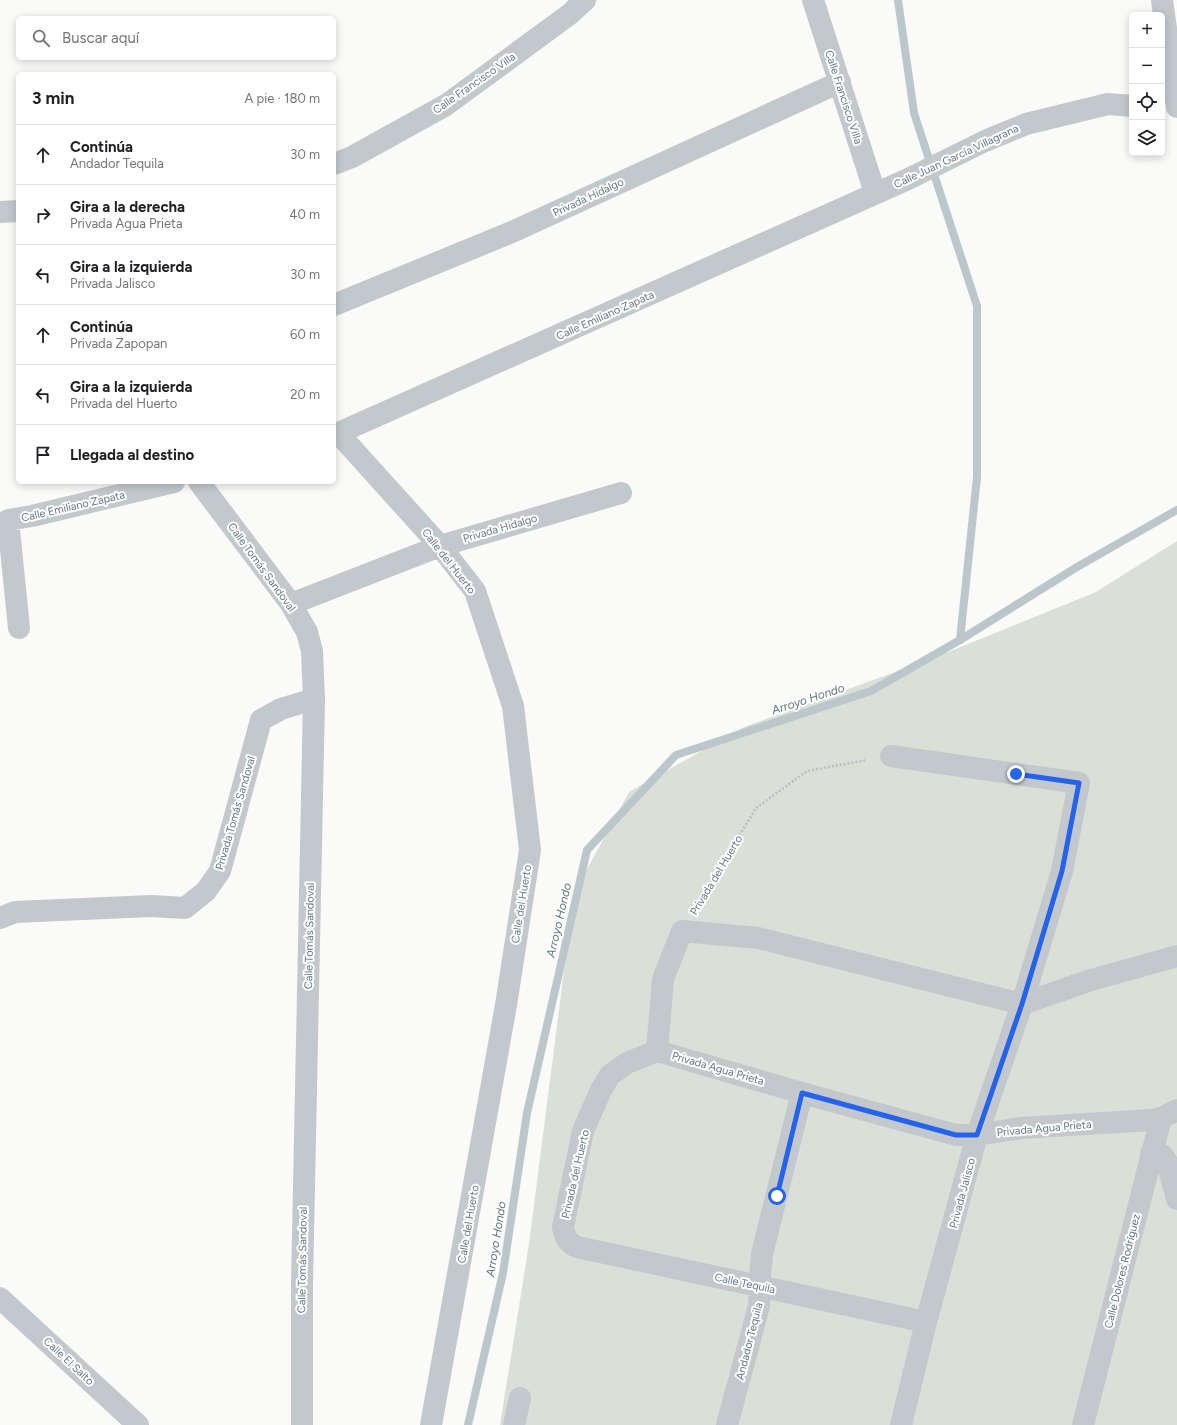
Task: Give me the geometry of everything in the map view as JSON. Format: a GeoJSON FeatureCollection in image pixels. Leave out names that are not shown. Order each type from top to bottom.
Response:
{"type":"FeatureCollection","features":[{"type":"Feature","properties":{"kind":"street","name":"Calle Francisco Villa"},"geometry":{"type":"LineString","coordinates":[[336,163],[352,157],[446,105],[570,14],[585,0]]}},
{"type":"Feature","properties":{"kind":"street","name":"Calle Francisco Villa"},"geometry":{"type":"LineString","coordinates":[[813,0],[875,193]]}},
{"type":"Feature","properties":{"kind":"street"},"geometry":{"type":"LineString","coordinates":[[1162,0],[1177,108],[1165,108]]}},
{"type":"Feature","properties":{"kind":"street","name":"Privada Hidalgo"},"geometry":{"type":"LineString","coordinates":[[336,304],[512,232],[840,82]]}},
{"type":"Feature","properties":{"kind":"street","name":"Calle Juan García Villagrana"},"geometry":{"type":"LineString","coordinates":[[875,193],[906,180],[985,140],[1026,124],[1108,104],[1129,106]]}},
{"type":"Feature","properties":{"kind":"street","name":"Calle Emiliano Zapata"},"geometry":{"type":"LineString","coordinates":[[337,435],[875,193]]}},
{"type":"Feature","properties":{"kind":"street"},"geometry":{"type":"LineString","coordinates":[[0,212],[16,211]]}},
{"type":"Feature","properties":{"kind":"street","name":"Calle del Huerto"},"geometry":{"type":"LineString","coordinates":[[337,435],[440,546],[475,591],[514,706],[530,850],[505,1012],[431,1425]]}},
{"type":"Feature","properties":{"kind":"street","name":"Calle Emiliano Zapata"},"geometry":{"type":"LineString","coordinates":[[19,628],[8,520],[32,516],[166,484]]}},
{"type":"Feature","properties":{"kind":"street","name":"Calle Tomás Sandoval"},"geometry":{"type":"LineString","coordinates":[[201,484],[291,604],[307,632],[312,651],[314,698],[302,1284],[302,1425]]}},
{"type":"Feature","properties":{"kind":"street","name":"Privada Hidalgo"},"geometry":{"type":"LineString","coordinates":[[291,604],[440,546],[620,493]]}},
{"type":"Feature","properties":{"kind":"street","name":"Privada Tomás Sandoval"},"geometry":{"type":"LineString","coordinates":[[0,918],[15,912],[151,906],[185,908],[206,891],[220,870],[261,720],[281,709],[314,698]]}},
{"type":"Feature","properties":{"kind":"street","name":"Privada Jalisco"},"geometry":{"type":"LineString","coordinates":[[891,756],[1079,783],[1062,871],[1022,1004],[977,1135],[926,1322],[902,1425]]}},
{"type":"Feature","properties":{"kind":"street"},"geometry":{"type":"LineString","coordinates":[[657,1050],[663,979],[682,931],[758,938],[1022,1004],[1090,980],[1177,956]]}},
{"type":"Feature","properties":{"kind":"street","name":"Privada Agua Prieta"},"geometry":{"type":"LineString","coordinates":[[657,1050],[802,1093],[956,1135],[977,1135],[1021,1128],[1141,1121],[1169,1114]]}},
{"type":"Feature","properties":{"kind":"street","name":"Privada del Huerto"},"geometry":{"type":"LineString","coordinates":[[566,1240],[563,1228],[583,1132],[601,1090],[610,1075],[627,1063],[657,1050]]}},
{"type":"Feature","properties":{"kind":"street","name":"Andador Tequila"},"geometry":{"type":"LineString","coordinates":[[727,1425],[759,1306],[762,1254],[802,1093]]}},
{"type":"Feature","properties":{"kind":"street","name":"Calle Dolores Rodríguez"},"geometry":{"type":"LineString","coordinates":[[1083,1425],[1152,1154],[1169,1114]]}},
{"type":"Feature","properties":{"kind":"street"},"geometry":{"type":"LineString","coordinates":[[1152,1154],[1162,1155],[1167,1162],[1177,1199]]}},
{"type":"Feature","properties":{"kind":"street","name":"Calle Tequila"},"geometry":{"type":"LineString","coordinates":[[566,1240],[577,1247],[926,1322]]}},
{"type":"Feature","properties":{"kind":"street","name":"Calle El Salto"},"geometry":{"type":"LineString","coordinates":[[0,1298],[138,1425]]}},
{"type":"Feature","properties":{"kind":"street"},"geometry":{"type":"LineString","coordinates":[[514,1425],[520,1398]]}},
{"type":"Feature","properties":{"kind":"path","name":"Privada del Huerto"},"geometry":{"type":"LineString","coordinates":[[682,931],[756,808],[808,771],[891,756]]}},
{"type":"Feature","properties":{"kind":"shaded area"},"geometry":{"type":"Polygon","coordinates":[[[1177,541],[1177,1425],[500,1425],[529,1244],[574,893],[629,792],[744,727],[936,657],[1096,592],[1177,541]]]}},
{"type":"Feature","properties":{"kind":"waterway"},"geometry":{"type":"LineString","coordinates":[[898,0],[914,113],[977,306],[977,477],[960,640]]}},
{"type":"Feature","properties":{"kind":"waterway","name":"Arroyo Hondo"},"geometry":{"type":"LineString","coordinates":[[468,1425],[503,1273],[527,1113],[587,850],[676,755],[871,691],[960,640],[1077,567],[1177,510]]}},
{"type":"Feature","properties":{"kind":"route"},"geometry":{"type":"LineString","coordinates":[[777,1196],[802,1093],[956,1135],[977,1135],[1022,1004],[1062,871],[1079,783],[1016,774]]}}]}
